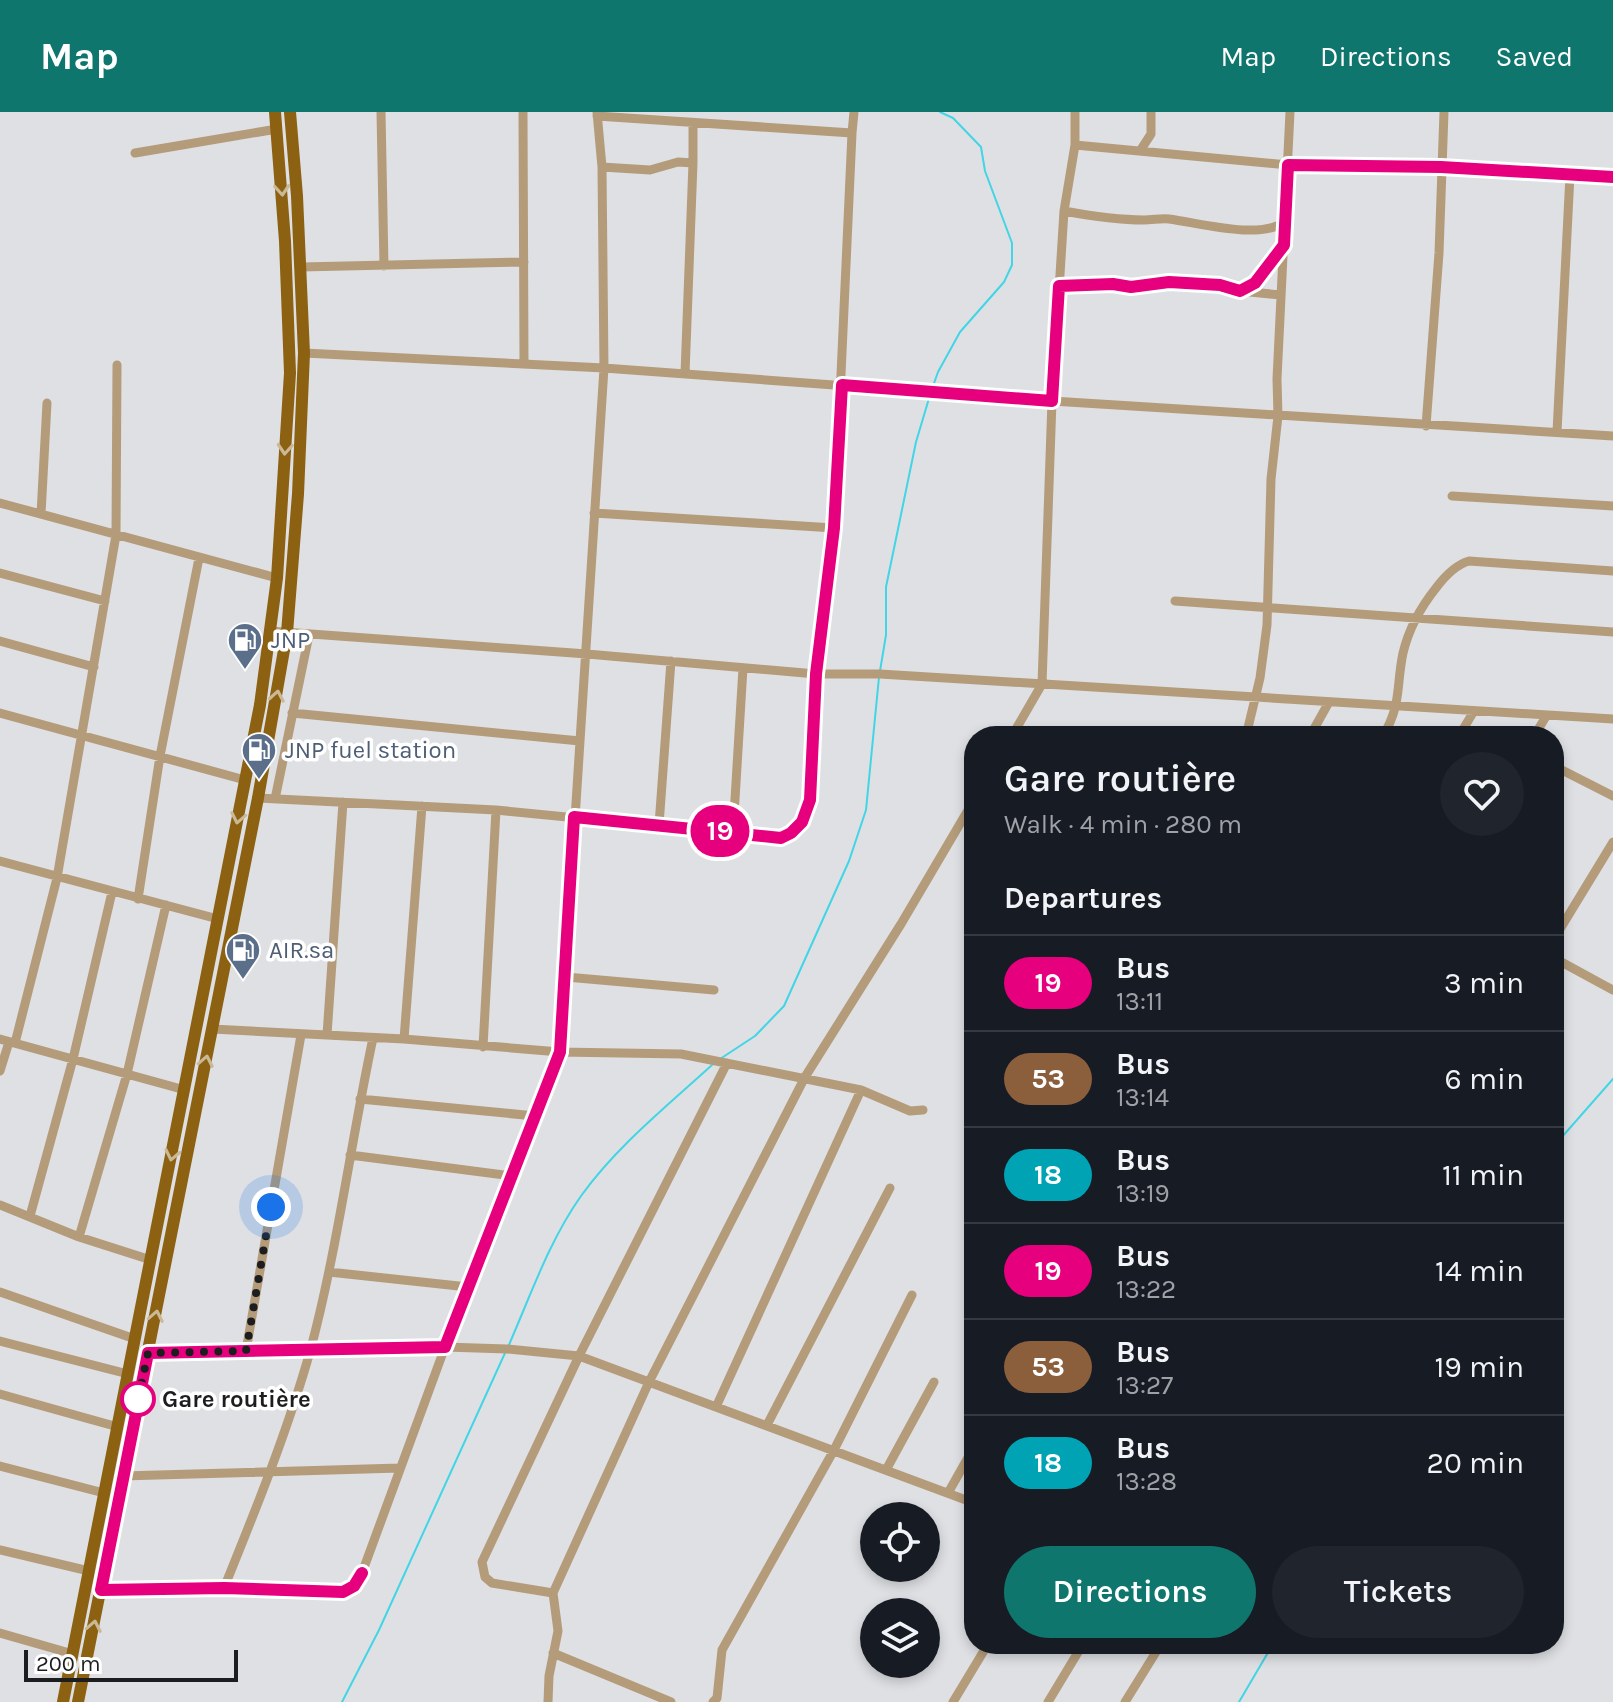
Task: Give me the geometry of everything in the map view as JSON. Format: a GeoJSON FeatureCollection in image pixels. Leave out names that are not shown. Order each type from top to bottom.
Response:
{"type":"FeatureCollection","features":[{"type":"Feature","properties":{"kind":"main road"},"geometry":{"type":"LineString","coordinates":[[63,1702],[260,705],[270,631],[277,578],[290,373],[285,241],[275,112]]}},
{"type":"Feature","properties":{"kind":"main road"},"geometry":{"type":"LineString","coordinates":[[78,1702],[258,798],[287,633],[298,494],[304,353],[290,112]]}},
{"type":"Feature","properties":{"kind":"street"},"geometry":{"type":"LineString","coordinates":[[381,112],[384,266]]}},
{"type":"Feature","properties":{"kind":"street"},"geometry":{"type":"LineString","coordinates":[[523,112],[524,363]]}},
{"type":"Feature","properties":{"kind":"street"},"geometry":{"type":"LineString","coordinates":[[258,798],[496,810],[781,838],[802,822],[810,800],[816,674],[834,528],[854,112]]}},
{"type":"Feature","properties":{"kind":"street"},"geometry":{"type":"LineString","coordinates":[[1018,726],[1042,684],[1052,401],[1064,211],[1075,145],[1075,112]]}},
{"type":"Feature","properties":{"kind":"street"},"geometry":{"type":"LineString","coordinates":[[1140,151],[1151,134],[1151,112]]}},
{"type":"Feature","properties":{"kind":"street"},"geometry":{"type":"LineString","coordinates":[[1248,726],[1260,678],[1267,608],[1290,112]]}},
{"type":"Feature","properties":{"kind":"street"},"geometry":{"type":"LineString","coordinates":[[1426,426],[1439,253],[1444,112]]}},
{"type":"Feature","properties":{"kind":"street"},"geometry":{"type":"LineString","coordinates":[[101,1590],[224,1588],[343,1592],[354,1586],[362,1573],[445,1347],[560,1052],[604,368],[602,167],[597,114],[852,133]]}},
{"type":"Feature","properties":{"kind":"street"},"geometry":{"type":"LineString","coordinates":[[685,374],[693,123]]}},
{"type":"Feature","properties":{"kind":"street"},"geometry":{"type":"LineString","coordinates":[[135,153],[277,129]]}},
{"type":"Feature","properties":{"kind":"street"},"geometry":{"type":"LineString","coordinates":[[1075,145],[1288,165],[1441,167],[1613,177]]}},
{"type":"Feature","properties":{"kind":"street"},"geometry":{"type":"LineString","coordinates":[[602,167],[650,170],[678,162],[693,163]]}},
{"type":"Feature","properties":{"kind":"street"},"geometry":{"type":"LineString","coordinates":[[1557,432],[1570,175]]}},
{"type":"Feature","properties":{"kind":"street"},"geometry":{"type":"LineString","coordinates":[[1064,211],[1104,218],[1166,218],[1260,230],[1276,228],[1285,222]]}},
{"type":"Feature","properties":{"kind":"street"},"geometry":{"type":"LineString","coordinates":[[1240,291],[1255,283],[1284,245]]}},
{"type":"Feature","properties":{"kind":"street"},"geometry":{"type":"LineString","coordinates":[[301,267],[524,262]]}},
{"type":"Feature","properties":{"kind":"street"},"geometry":{"type":"LineString","coordinates":[[1059,286],[1113,284],[1131,287],[1169,282],[1220,285],[1240,291],[1281,295]]}},
{"type":"Feature","properties":{"kind":"street"},"geometry":{"type":"LineString","coordinates":[[304,353],[604,368],[1052,401],[1613,436]]}},
{"type":"Feature","properties":{"kind":"street"},"geometry":{"type":"LineString","coordinates":[[0,1071],[57,878],[116,535],[117,365]]}},
{"type":"Feature","properties":{"kind":"street"},"geometry":{"type":"LineString","coordinates":[[41,514],[47,403]]}},
{"type":"Feature","properties":{"kind":"street"},"geometry":{"type":"LineString","coordinates":[[1452,496],[1613,506]]}},
{"type":"Feature","properties":{"kind":"street"},"geometry":{"type":"LineString","coordinates":[[0,503],[277,578]]}},
{"type":"Feature","properties":{"kind":"street"},"geometry":{"type":"LineString","coordinates":[[594,513],[834,528]]}},
{"type":"Feature","properties":{"kind":"street"},"geometry":{"type":"LineString","coordinates":[[138,899],[160,756],[199,558]]}},
{"type":"Feature","properties":{"kind":"street"},"geometry":{"type":"LineString","coordinates":[[1388,726],[1398,706],[1403,655],[1415,618],[1441,581],[1459,564],[1469,561],[1613,571]]}},
{"type":"Feature","properties":{"kind":"street"},"geometry":{"type":"LineString","coordinates":[[0,573],[105,601]]}},
{"type":"Feature","properties":{"kind":"street"},"geometry":{"type":"LineString","coordinates":[[1175,601],[1613,632]]}},
{"type":"Feature","properties":{"kind":"street"},"geometry":{"type":"LineString","coordinates":[[270,631],[816,674],[880,674],[1613,719]]}},
{"type":"Feature","properties":{"kind":"street"},"geometry":{"type":"LineString","coordinates":[[275,799],[309,635]]}},
{"type":"Feature","properties":{"kind":"street"},"geometry":{"type":"LineString","coordinates":[[0,641],[94,667]]}},
{"type":"Feature","properties":{"kind":"street"},"geometry":{"type":"LineString","coordinates":[[659,825],[671,661]]}},
{"type":"Feature","properties":{"kind":"street"},"geometry":{"type":"LineString","coordinates":[[733,832],[743,668]]}},
{"type":"Feature","properties":{"kind":"street"},"geometry":{"type":"LineString","coordinates":[[1316,726],[1329,702]]}},
{"type":"Feature","properties":{"kind":"street"},"geometry":{"type":"LineString","coordinates":[[1465,726],[1474,711]]}},
{"type":"Feature","properties":{"kind":"street"},"geometry":{"type":"LineString","coordinates":[[0,713],[245,780]]}},
{"type":"Feature","properties":{"kind":"street"},"geometry":{"type":"LineString","coordinates":[[292,713],[580,741]]}},
{"type":"Feature","properties":{"kind":"street"},"geometry":{"type":"LineString","coordinates":[[1540,726],[1547,715]]}},
{"type":"Feature","properties":{"kind":"street"},"geometry":{"type":"LineString","coordinates":[[1564,771],[1613,796]]}},
{"type":"Feature","properties":{"kind":"street"},"geometry":{"type":"LineString","coordinates":[[327,1035],[343,802]]}},
{"type":"Feature","properties":{"kind":"street"},"geometry":{"type":"LineString","coordinates":[[404,1039],[422,806]]}},
{"type":"Feature","properties":{"kind":"street"},"geometry":{"type":"LineString","coordinates":[[483,1047],[496,810]]}},
{"type":"Feature","properties":{"kind":"street"},"geometry":{"type":"LineString","coordinates":[[548,1702],[558,1631],[553,1593],[649,1382],[805,1077],[964,817]]}},
{"type":"Feature","properties":{"kind":"street"},"geometry":{"type":"LineString","coordinates":[[1564,923],[1613,842]]}},
{"type":"Feature","properties":{"kind":"street"},"geometry":{"type":"LineString","coordinates":[[0,861],[218,919]]}},
{"type":"Feature","properties":{"kind":"street"},"geometry":{"type":"LineString","coordinates":[[30,1216],[73,1059],[112,892]]}},
{"type":"Feature","properties":{"kind":"street"},"geometry":{"type":"LineString","coordinates":[[79,1237],[127,1074],[166,905]]}},
{"type":"Feature","properties":{"kind":"street"},"geometry":{"type":"LineString","coordinates":[[1564,963],[1613,990]]}},
{"type":"Feature","properties":{"kind":"street"},"geometry":{"type":"LineString","coordinates":[[566,977],[714,990]]}},
{"type":"Feature","properties":{"kind":"street"},"geometry":{"type":"LineString","coordinates":[[212,1029],[404,1039],[560,1052],[681,1054],[805,1077],[861,1090],[910,1111],[923,1110]]}},
{"type":"Feature","properties":{"kind":"street"},"geometry":{"type":"LineString","coordinates":[[246,1351],[301,1035]]}},
{"type":"Feature","properties":{"kind":"street"},"geometry":{"type":"LineString","coordinates":[[224,1588],[271,1471],[310,1350],[329,1272],[373,1038]]}},
{"type":"Feature","properties":{"kind":"street"},"geometry":{"type":"LineString","coordinates":[[8,1041],[185,1090]]}},
{"type":"Feature","properties":{"kind":"street"},"geometry":{"type":"LineString","coordinates":[[553,1593],[492,1583],[485,1577],[482,1562],[579,1356],[727,1063]]}},
{"type":"Feature","properties":{"kind":"street"},"geometry":{"type":"LineString","coordinates":[[716,1407],[861,1090]]}},
{"type":"Feature","properties":{"kind":"street"},"geometry":{"type":"LineString","coordinates":[[360,1099],[535,1116]]}},
{"type":"Feature","properties":{"kind":"street"},"geometry":{"type":"LineString","coordinates":[[350,1155],[512,1176]]}},
{"type":"Feature","properties":{"kind":"street"},"geometry":{"type":"LineString","coordinates":[[767,1425],[890,1188]]}},
{"type":"Feature","properties":{"kind":"street"},"geometry":{"type":"LineString","coordinates":[[0,1205],[79,1237],[151,1260]]}},
{"type":"Feature","properties":{"kind":"street"},"geometry":{"type":"LineString","coordinates":[[329,1272],[468,1287]]}},
{"type":"Feature","properties":{"kind":"street"},"geometry":{"type":"LineString","coordinates":[[0,1292],[135,1339]]}},
{"type":"Feature","properties":{"kind":"street"},"geometry":{"type":"LineString","coordinates":[[713,1702],[717,1698],[722,1650],[834,1450],[912,1295]]}},
{"type":"Feature","properties":{"kind":"street"},"geometry":{"type":"LineString","coordinates":[[0,1341],[128,1374]]}},
{"type":"Feature","properties":{"kind":"street"},"geometry":{"type":"LineString","coordinates":[[148,1353],[445,1347],[579,1356],[964,1499]]}},
{"type":"Feature","properties":{"kind":"street"},"geometry":{"type":"LineString","coordinates":[[886,1470],[934,1382]]}},
{"type":"Feature","properties":{"kind":"street"},"geometry":{"type":"LineString","coordinates":[[0,1394],[118,1427]]}},
{"type":"Feature","properties":{"kind":"street"},"geometry":{"type":"LineString","coordinates":[[948,1493],[964,1465]]}},
{"type":"Feature","properties":{"kind":"street"},"geometry":{"type":"LineString","coordinates":[[0,1466],[104,1493]]}},
{"type":"Feature","properties":{"kind":"street"},"geometry":{"type":"LineString","coordinates":[[122,1476],[400,1468]]}},
{"type":"Feature","properties":{"kind":"street"},"geometry":{"type":"LineString","coordinates":[[0,1550],[89,1571]]}},
{"type":"Feature","properties":{"kind":"street"},"geometry":{"type":"LineString","coordinates":[[0,1633],[73,1654]]}},
{"type":"Feature","properties":{"kind":"street"},"geometry":{"type":"LineString","coordinates":[[553,1653],[671,1702]]}},
{"type":"Feature","properties":{"kind":"street"},"geometry":{"type":"LineString","coordinates":[[953,1702],[982,1654]]}},
{"type":"Feature","properties":{"kind":"street"},"geometry":{"type":"LineString","coordinates":[[1048,1702],[1077,1654]]}},
{"type":"Feature","properties":{"kind":"street"},"geometry":{"type":"LineString","coordinates":[[1125,1702],[1155,1654]]}},
{"type":"Feature","properties":{"kind":"waterway"},"geometry":{"type":"LineString","coordinates":[[932,389],[960,332],[1004,282],[1012,265],[1012,243],[985,171],[981,147],[953,118],[940,112]]}},
{"type":"Feature","properties":{"kind":"waterway"},"geometry":{"type":"LineString","coordinates":[[880,671],[886,635],[886,587],[916,442],[930,395]]}},
{"type":"Feature","properties":{"kind":"waterway"},"geometry":{"type":"LineString","coordinates":[[720,1059],[755,1036],[784,1006],[849,861],[866,810],[879,677]]}},
{"type":"Feature","properties":{"kind":"waterway"},"geometry":{"type":"LineString","coordinates":[[508,1347],[550,1250],[581,1196],[626,1143],[712,1065]]}},
{"type":"Feature","properties":{"kind":"waterway"},"geometry":{"type":"LineString","coordinates":[[1564,1135],[1613,1079]]}},
{"type":"Feature","properties":{"kind":"waterway"},"geometry":{"type":"LineString","coordinates":[[342,1702],[379,1630],[505,1353]]}},
{"type":"Feature","properties":{"kind":"waterway"},"geometry":{"type":"LineString","coordinates":[[1239,1702],[1267,1654]]}},
{"type":"Feature","properties":{"kind":"bus line","name":"19"},"geometry":{"type":"LineString","coordinates":[[362,1573],[354,1586],[343,1592],[224,1588],[101,1590],[148,1353],[445,1347],[560,1052],[574,817],[781,838],[797,829],[806,813],[810,800],[816,674],[834,528],[842,385],[1052,401],[1059,286],[1113,284],[1131,287],[1169,282],[1220,285],[1240,291],[1255,283],[1284,245],[1288,165],[1441,167],[1613,177]]}},
{"type":"Feature","properties":{"kind":"place","name":"JNP"},"geometry":{"type":"Point","coordinates":[245,671]}},
{"type":"Feature","properties":{"kind":"place","name":"JNP fuel station"},"geometry":{"type":"Point","coordinates":[259,781]}},
{"type":"Feature","properties":{"kind":"place","name":"AIR.sa"},"geometry":{"type":"Point","coordinates":[243,981]}},
{"type":"Feature","properties":{"kind":"place","name":"Gare routière"},"geometry":{"type":"Point","coordinates":[138,1399]}},
{"type":"Feature","properties":{"kind":"route"},"geometry":{"type":"LineString","coordinates":[[138,1399],[137,1405],[148,1353],[246,1351],[271,1207]]}}]}
